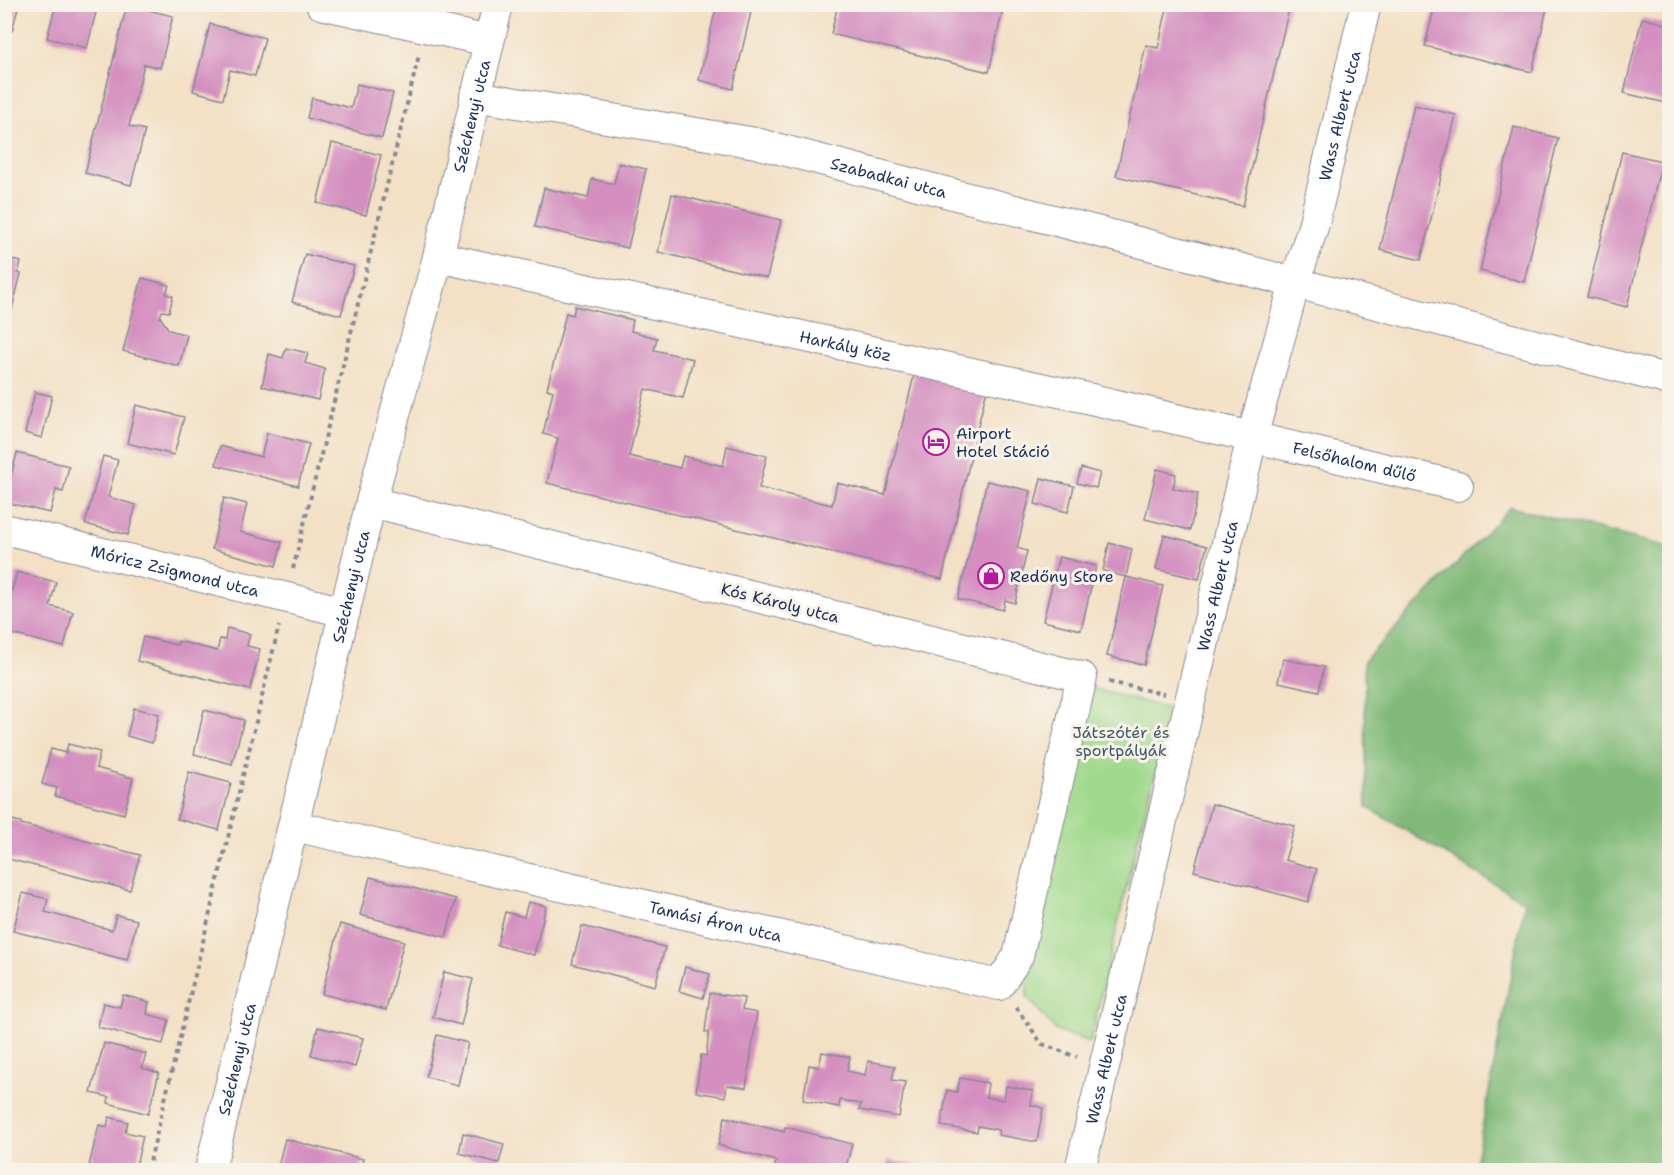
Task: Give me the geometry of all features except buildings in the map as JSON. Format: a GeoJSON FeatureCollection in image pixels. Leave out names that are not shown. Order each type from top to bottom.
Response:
{"type":"FeatureCollection","features":[{"type":"Feature","properties":{"kind":"street"},"geometry":{"type":"LineString","coordinates":[[321,4],[489,41]]}},
{"type":"Feature","properties":{"kind":"street","name":"Széchenyi utca"},"geometry":{"type":"LineString","coordinates":[[210,1170],[371,502],[438,256],[498,4]]}},
{"type":"Feature","properties":{"kind":"street","name":"Wass Albert utca"},"geometry":{"type":"LineString","coordinates":[[1080,1170],[1252,437],[1313,227],[1366,4]]}},
{"type":"Feature","properties":{"kind":"street","name":"Szabadkai utca"},"geometry":{"type":"LineString","coordinates":[[475,96],[756,143],[1670,380]]}},
{"type":"Feature","properties":{"kind":"street","name":"Harkály köz"},"geometry":{"type":"LineString","coordinates":[[438,256],[1087,398],[1252,437]]}},
{"type":"Feature","properties":{"kind":"street","name":"Felsőhalom dűlő"},"geometry":{"type":"LineString","coordinates":[[1252,437],[1458,486]]}},
{"type":"Feature","properties":{"kind":"street","name":"Kós Károly utca"},"geometry":{"type":"LineString","coordinates":[[371,502],[1082,677]]}},
{"type":"Feature","properties":{"kind":"street","name":"Móricz Zsigmond utca"},"geometry":{"type":"LineString","coordinates":[[4,529],[345,612]]}},
{"type":"Feature","properties":{"kind":"street"},"geometry":{"type":"LineString","coordinates":[[999,985],[1018,956],[1082,677]]}},
{"type":"Feature","properties":{"kind":"street","name":"Tamási Áron utca"},"geometry":{"type":"LineString","coordinates":[[294,826],[999,985]]}},
{"type":"Feature","properties":{"kind":"path"},"geometry":{"type":"LineString","coordinates":[[1082,677],[1190,700]]}},
{"type":"Feature","properties":{"kind":"path"},"geometry":{"type":"LineString","coordinates":[[999,985],[1042,1044],[1106,1067]]}},
{"type":"Feature","properties":{"kind":"green space"},"geometry":{"type":"Polygon","coordinates":[[[1510,507],[1669,547],[1669,1170],[1474,1170],[1525,902],[1367,807],[1364,661],[1510,507]]]}},
{"type":"Feature","properties":{"kind":"green space","name":"Játszótér és sportpályák"},"geometry":{"type":"Polygon","coordinates":[[[1091,688],[1173,710],[1139,834],[1090,1042],[1057,1031],[1027,997],[1026,958],[1091,688]]]}},
{"type":"Feature","properties":{"kind":"place","name":"Airport Hotel Stáció"},"geometry":{"type":"Point","coordinates":[936,442]}},
{"type":"Feature","properties":{"kind":"place","name":"Redőny Store"},"geometry":{"type":"Point","coordinates":[991,576]}}]}
